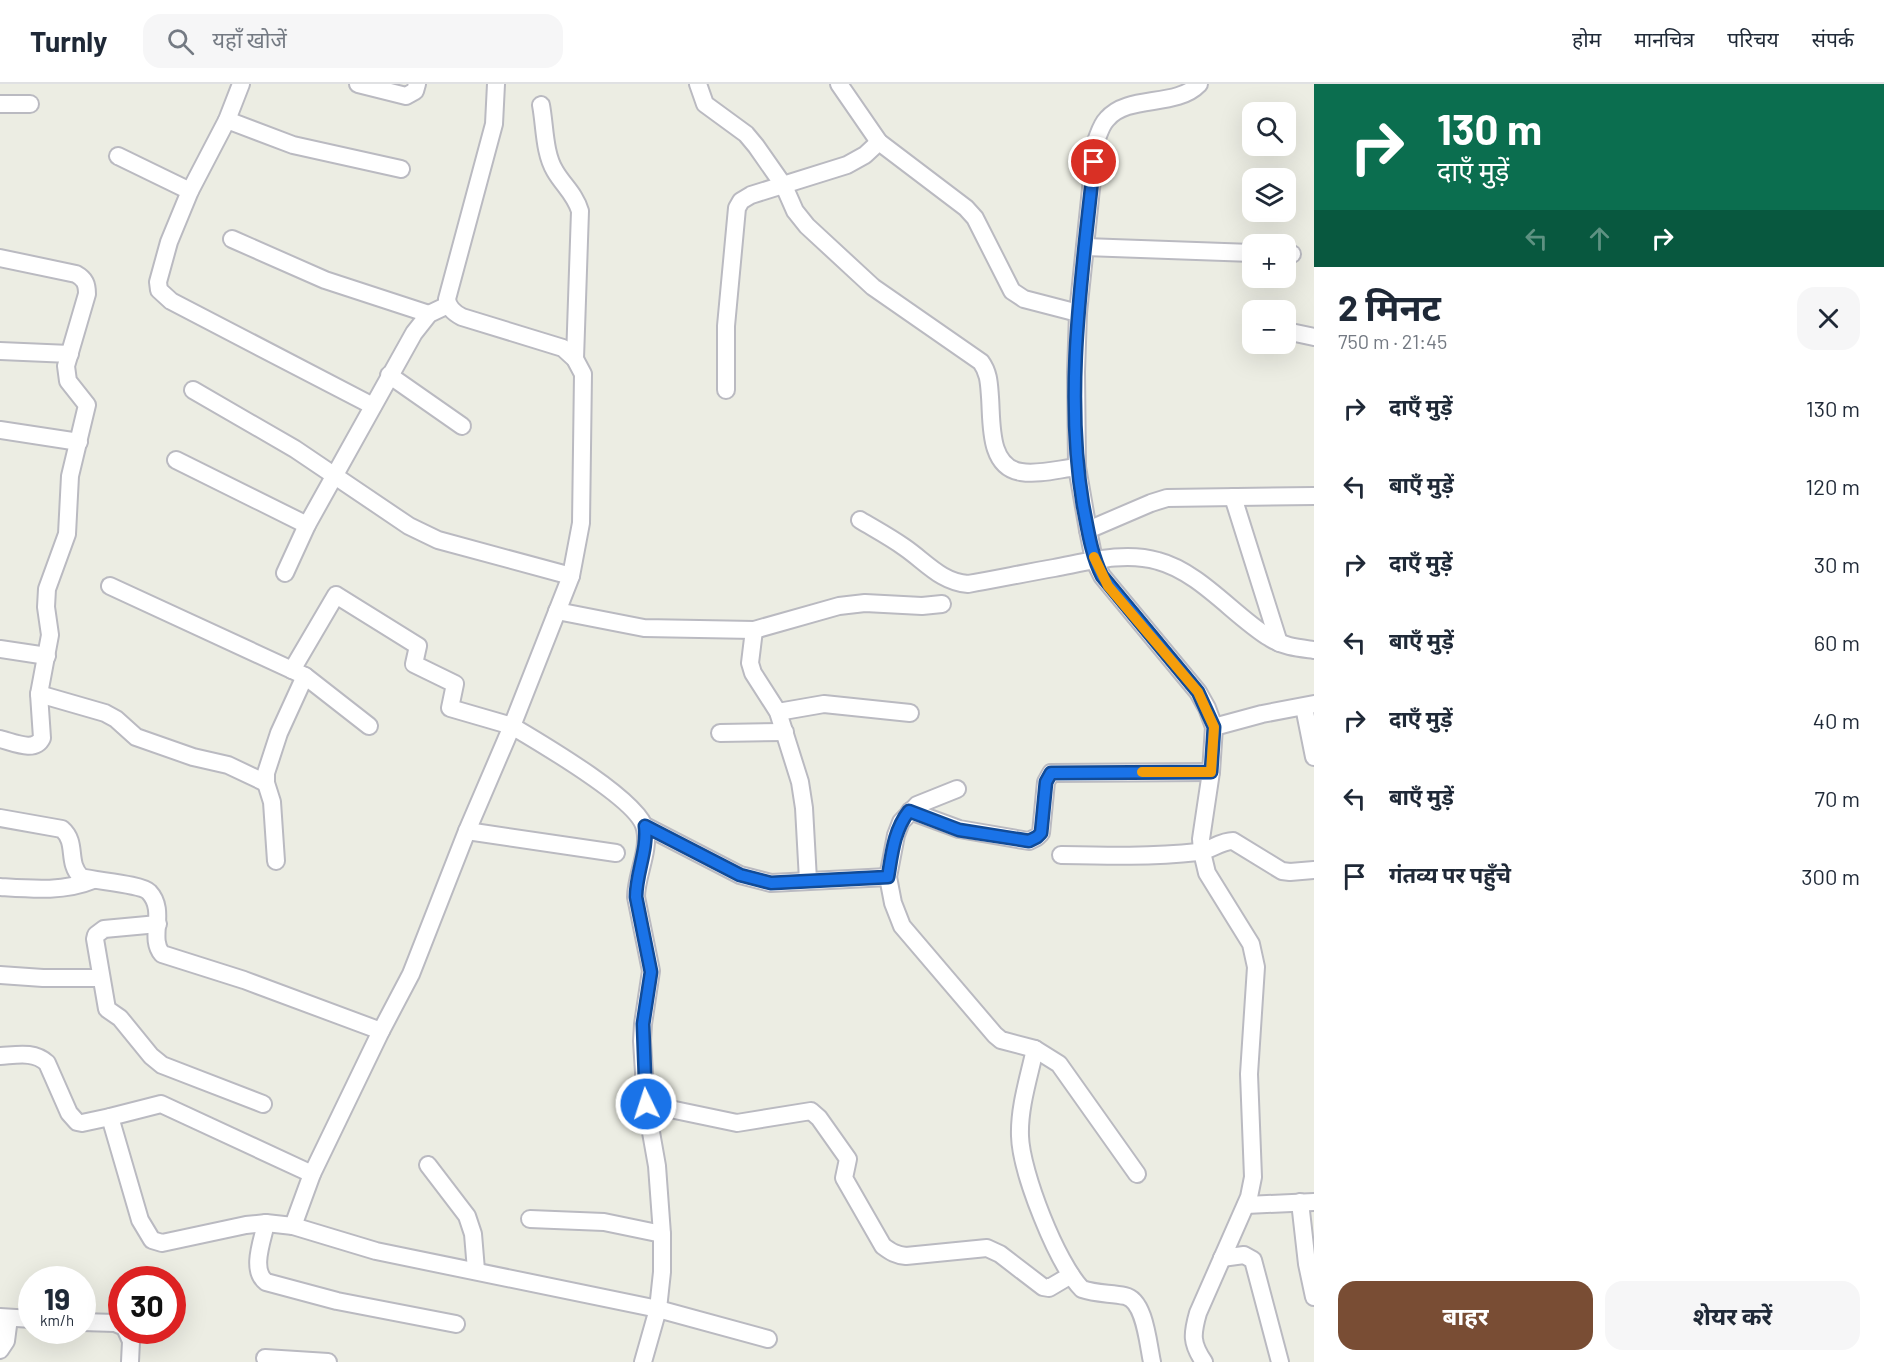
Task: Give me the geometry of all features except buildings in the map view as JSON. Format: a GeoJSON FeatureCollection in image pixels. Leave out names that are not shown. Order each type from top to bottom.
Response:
{"type":"FeatureCollection","features":[{"type":"Feature","properties":{"kind":"street"},"geometry":{"type":"LineString","coordinates":[[241,84],[227,120],[190,191],[170,242],[158,282],[159,290],[171,301],[373,405]]}},
{"type":"Feature","properties":{"kind":"street"},"geometry":{"type":"LineString","coordinates":[[358,84],[406,96],[415,91],[417,84]]}},
{"type":"Feature","properties":{"kind":"street"},"geometry":{"type":"LineString","coordinates":[[293,1226],[312,1174],[411,974],[466,831],[512,726],[572,576],[581,524],[583,374],[575,359],[562,348],[454,313],[448,305],[447,298],[494,124],[496,84]]}},
{"type":"Feature","properties":{"kind":"street"},"geometry":{"type":"LineString","coordinates":[[698,84],[705,104],[746,134],[756,146],[784,186],[801,221],[873,288],[981,362],[988,376],[993,440],[996,451],[1004,463],[1021,472],[1077,467]]}},
{"type":"Feature","properties":{"kind":"street"},"geometry":{"type":"LineString","coordinates":[[839,84],[879,142],[966,208],[980,227],[1012,291],[1017,296],[1078,313]]}},
{"type":"Feature","properties":{"kind":"street"},"geometry":{"type":"LineString","coordinates":[[1199,84],[1192,91],[1182,95],[1125,108],[1107,118],[1096,141],[1078,313],[1076,372],[1077,467],[1094,560],[1108,586],[1198,692],[1214,727],[1211,772],[1201,839],[1202,852],[1207,873],[1251,944],[1255,955],[1249,1074],[1253,1177],[1246,1205],[1193,1329],[1196,1349],[1204,1362]]}},
{"type":"Feature","properties":{"kind":"street"},"geometry":{"type":"LineString","coordinates":[[0,104],[30,104]]}},
{"type":"Feature","properties":{"kind":"street"},"geometry":{"type":"LineString","coordinates":[[541,105],[551,164],[577,201],[580,211],[575,359]]}},
{"type":"Feature","properties":{"kind":"street"},"geometry":{"type":"LineString","coordinates":[[227,120],[293,145],[401,169]]}},
{"type":"Feature","properties":{"kind":"street"},"geometry":{"type":"LineString","coordinates":[[726,390],[726,326],[737,208],[741,201],[751,195],[858,160],[879,142]]}},
{"type":"Feature","properties":{"kind":"street"},"geometry":{"type":"LineString","coordinates":[[118,156],[190,191]]}},
{"type":"Feature","properties":{"kind":"street"},"geometry":{"type":"LineString","coordinates":[[232,239],[317,277],[429,314]]}},
{"type":"Feature","properties":{"kind":"street"},"geometry":{"type":"LineString","coordinates":[[1085,247],[1242,253]]}},
{"type":"Feature","properties":{"kind":"street"},"geometry":{"type":"LineString","coordinates":[[0,258],[76,274],[87,284],[87,294],[66,366],[68,381],[87,405],[70,477],[67,534],[47,589],[46,608],[50,635],[39,694],[42,738],[40,743],[32,747],[0,739]]}},
{"type":"Feature","properties":{"kind":"street"},"geometry":{"type":"LineString","coordinates":[[285,573],[307,525],[414,333],[429,314],[448,305]]}},
{"type":"Feature","properties":{"kind":"street"},"geometry":{"type":"LineString","coordinates":[[1296,333],[1314,337]]}},
{"type":"Feature","properties":{"kind":"street"},"geometry":{"type":"LineString","coordinates":[[0,351],[70,354]]}},
{"type":"Feature","properties":{"kind":"street"},"geometry":{"type":"LineString","coordinates":[[390,375],[462,426]]}},
{"type":"Feature","properties":{"kind":"street"},"geometry":{"type":"LineString","coordinates":[[193,390],[295,449],[409,526],[438,540],[572,576]]}},
{"type":"Feature","properties":{"kind":"street"},"geometry":{"type":"LineString","coordinates":[[0,430],[79,442]]}},
{"type":"Feature","properties":{"kind":"street"},"geometry":{"type":"LineString","coordinates":[[176,460],[307,525]]}},
{"type":"Feature","properties":{"kind":"street"},"geometry":{"type":"LineString","coordinates":[[1233,496],[1279,643]]}},
{"type":"Feature","properties":{"kind":"street"},"geometry":{"type":"LineString","coordinates":[[1088,530],[1167,498],[1314,496]]}},
{"type":"Feature","properties":{"kind":"street"},"geometry":{"type":"LineString","coordinates":[[860,520],[904,546],[938,574],[956,583],[968,584],[1094,560],[1123,557],[1157,560],[1169,565],[1219,597],[1269,638],[1289,647],[1314,650]]}},
{"type":"Feature","properties":{"kind":"street"},"geometry":{"type":"LineString","coordinates":[[110,586],[299,673],[369,726]]}},
{"type":"Feature","properties":{"kind":"street"},"geometry":{"type":"LineString","coordinates":[[276,861],[272,802],[266,783],[266,773],[299,673],[336,595],[418,646],[414,664],[455,684],[450,708],[512,726],[548,747],[628,805],[645,826],[740,875],[771,883],[888,877]]}},
{"type":"Feature","properties":{"kind":"street"},"geometry":{"type":"LineString","coordinates":[[557,611],[644,628],[754,630],[839,606],[865,603],[922,606],[942,604]]}},
{"type":"Feature","properties":{"kind":"street"},"geometry":{"type":"LineString","coordinates":[[754,630],[750,663],[753,673],[778,712],[800,782],[804,807],[808,880]]}},
{"type":"Feature","properties":{"kind":"street"},"geometry":{"type":"LineString","coordinates":[[0,649],[47,656]]}},
{"type":"Feature","properties":{"kind":"street"},"geometry":{"type":"LineString","coordinates":[[39,694],[105,713],[116,719],[136,737],[193,757],[228,765],[266,783]]}},
{"type":"Feature","properties":{"kind":"street"},"geometry":{"type":"LineString","coordinates":[[778,712],[824,704],[910,713]]}},
{"type":"Feature","properties":{"kind":"street"},"geometry":{"type":"LineString","coordinates":[[1214,727],[1262,714],[1309,705],[1314,758]]}},
{"type":"Feature","properties":{"kind":"street"},"geometry":{"type":"LineString","coordinates":[[720,733],[785,732]]}},
{"type":"Feature","properties":{"kind":"street"},"geometry":{"type":"LineString","coordinates":[[909,811],[959,830],[1029,841],[1041,833],[1046,782],[1051,773],[1211,772]]}},
{"type":"Feature","properties":{"kind":"street"},"geometry":{"type":"LineString","coordinates":[[957,789],[917,805],[900,822],[888,877],[897,915],[910,937],[995,1035],[1001,1040],[1035,1049],[1054,1060],[1066,1072],[1137,1174]]}},
{"type":"Feature","properties":{"kind":"street"},"geometry":{"type":"LineString","coordinates":[[0,818],[62,829],[71,841],[72,864],[81,877],[146,889],[155,900],[158,924],[156,944],[162,954],[244,980],[381,1031]]}},
{"type":"Feature","properties":{"kind":"street"},"geometry":{"type":"LineString","coordinates":[[643,1362],[658,1309],[662,1272],[657,1166],[646,1104],[643,1024],[651,972],[636,897],[636,886],[646,842],[645,826]]}},
{"type":"Feature","properties":{"kind":"street"},"geometry":{"type":"LineString","coordinates":[[466,831],[616,853]]}},
{"type":"Feature","properties":{"kind":"street"},"geometry":{"type":"LineString","coordinates":[[1061,855],[1139,857],[1202,852],[1226,841],[1233,841],[1282,871],[1314,870]]}},
{"type":"Feature","properties":{"kind":"street"},"geometry":{"type":"LineString","coordinates":[[0,887],[73,888],[93,880]]}},
{"type":"Feature","properties":{"kind":"street"},"geometry":{"type":"LineString","coordinates":[[158,924],[99,931],[95,939],[107,1009],[120,1018],[154,1059],[168,1068],[263,1104]]}},
{"type":"Feature","properties":{"kind":"street"},"geometry":{"type":"LineString","coordinates":[[0,975],[101,978]]}},
{"type":"Feature","properties":{"kind":"street"},"geometry":{"type":"LineString","coordinates":[[1035,1049],[1020,1120],[1021,1147],[1044,1222],[1071,1275],[1082,1290],[1127,1296],[1133,1299],[1141,1312],[1152,1362]]}},
{"type":"Feature","properties":{"kind":"street"},"geometry":{"type":"LineString","coordinates":[[0,1056],[29,1055],[41,1058],[47,1063],[72,1119],[77,1122],[110,1117],[161,1104],[312,1174]]}},
{"type":"Feature","properties":{"kind":"street"},"geometry":{"type":"LineString","coordinates":[[646,1104],[737,1123],[811,1111],[819,1118],[848,1159],[844,1179],[883,1246],[889,1251],[906,1256],[987,1248],[1000,1254],[1043,1287],[1049,1288],[1071,1275]]}},
{"type":"Feature","properties":{"kind":"street"},"geometry":{"type":"LineString","coordinates":[[110,1117],[140,1220],[152,1240],[162,1243],[246,1225],[266,1223],[293,1226],[376,1251],[658,1309],[768,1339]]}},
{"type":"Feature","properties":{"kind":"street"},"geometry":{"type":"LineString","coordinates":[[428,1165],[467,1215],[473,1234],[476,1270]]}},
{"type":"Feature","properties":{"kind":"street"},"geometry":{"type":"LineString","coordinates":[[1246,1205],[1307,1202],[1306,1264],[1314,1297]]}},
{"type":"Feature","properties":{"kind":"street"},"geometry":{"type":"LineString","coordinates":[[530,1219],[617,1224],[662,1234]]}},
{"type":"Feature","properties":{"kind":"street"},"geometry":{"type":"LineString","coordinates":[[266,1223],[258,1269],[260,1278],[266,1282],[337,1301],[456,1324]]}},
{"type":"Feature","properties":{"kind":"street"},"geometry":{"type":"LineString","coordinates":[[1222,1258],[1244,1255],[1253,1260],[1280,1362]]}},
{"type":"Feature","properties":{"kind":"street"},"geometry":{"type":"LineString","coordinates":[[0,1350],[6,1341],[4,1317]]}},
{"type":"Feature","properties":{"kind":"street"},"geometry":{"type":"LineString","coordinates":[[130,1362],[131,1344]]}},
{"type":"Feature","properties":{"kind":"street"},"geometry":{"type":"LineString","coordinates":[[265,1358],[328,1362]]}},
{"type":"Feature","properties":{"kind":"slow traffic"},"geometry":{"type":"LineString","coordinates":[[1094,557],[1108,586],[1198,692],[1214,727],[1211,772],[1142,772]]}},
{"type":"Feature","properties":{"kind":"route"},"geometry":{"type":"LineString","coordinates":[[646,1104],[642,1041],[651,972],[636,897],[636,886],[646,842],[645,826],[740,875],[756,880],[771,883],[888,877],[900,822],[909,811],[959,830],[1029,841],[1034,840],[1041,833],[1046,782],[1051,773],[1211,772],[1214,727],[1207,708],[1198,692],[1108,586],[1094,560],[1088,530],[1077,467],[1076,372],[1078,313],[1094,162]]}}]}
